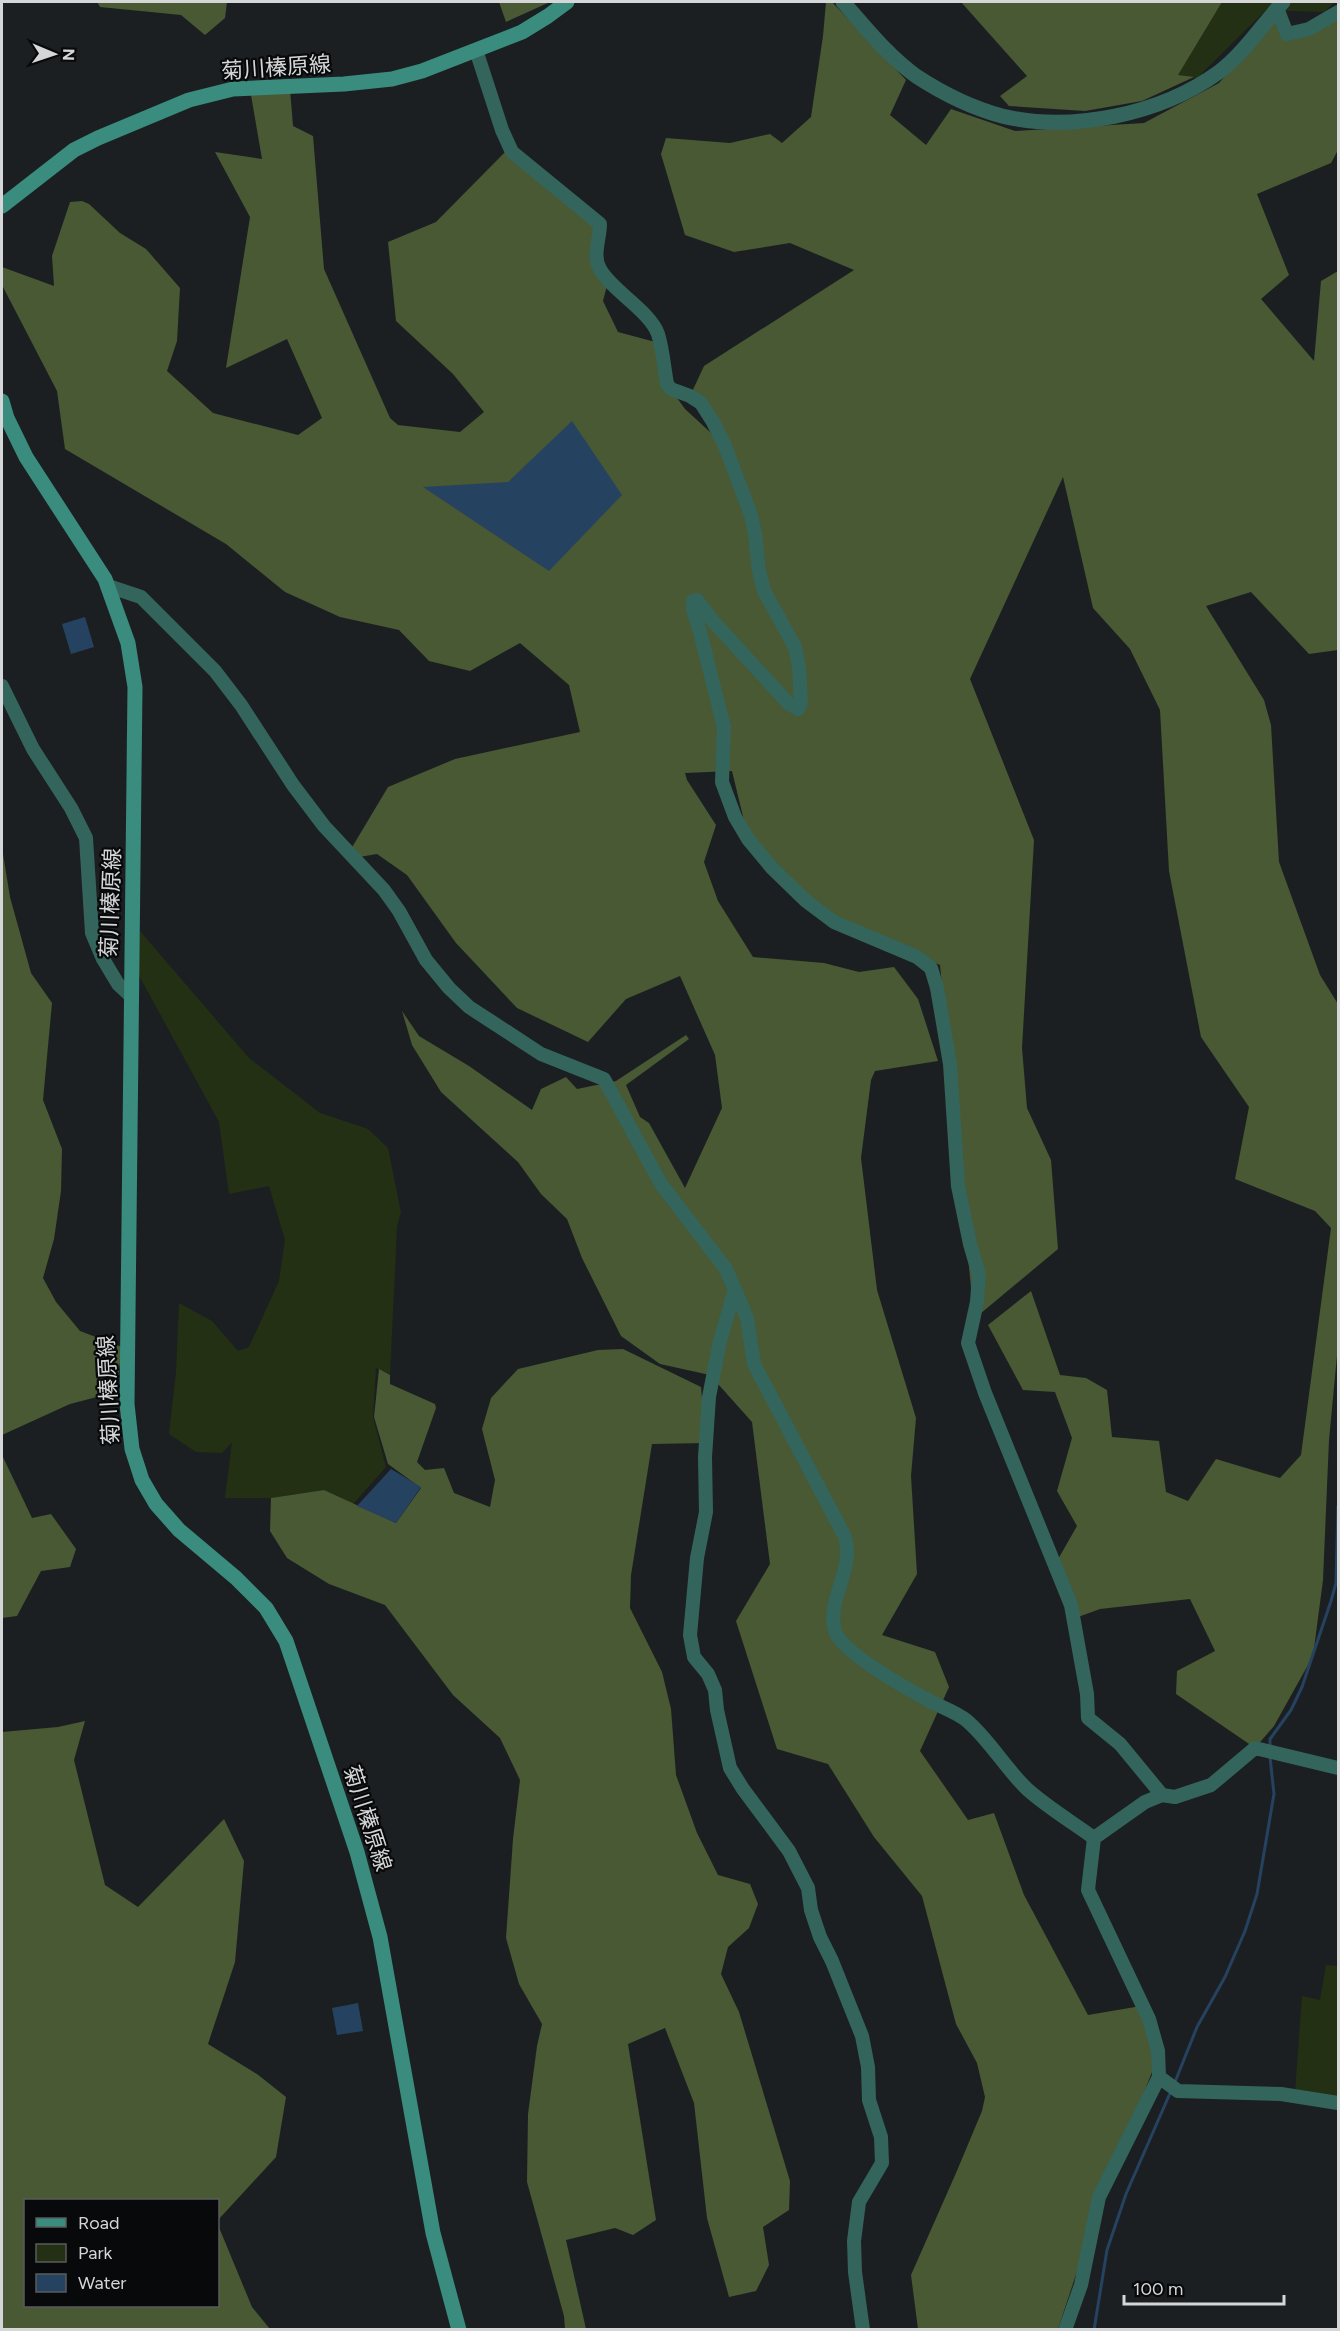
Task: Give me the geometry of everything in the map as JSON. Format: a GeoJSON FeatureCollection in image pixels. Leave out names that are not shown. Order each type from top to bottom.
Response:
{"type":"FeatureCollection","features":[{"type":"Feature","properties":{"kind":"main road","name":"菊川榛原線"},"geometry":{"type":"LineString","coordinates":[[2,206],[74,150],[189,100],[251,87],[344,84],[392,79],[422,71],[522,32],[567,2]]}},
{"type":"Feature","properties":{"kind":"main road","name":"菊川榛原線"},"geometry":{"type":"LineString","coordinates":[[2,401],[7,418],[26,457],[108,586],[128,643],[135,687],[135,849],[130,996],[128,1404],[132,1449],[142,1480],[156,1504],[179,1530],[236,1578],[266,1608],[286,1641],[357,1852],[380,1937],[433,2234],[459,2330]]}},
{"type":"Feature","properties":{"kind":"street"},"geometry":{"type":"LineString","coordinates":[[843,2],[892,55],[914,74],[950,96],[1002,116],[1077,121],[1111,118],[1149,107],[1205,81],[1227,65],[1280,5]]}},
{"type":"Feature","properties":{"kind":"street"},"geometry":{"type":"LineString","coordinates":[[1280,5],[1287,34],[1309,29],[1338,12]]}},
{"type":"Feature","properties":{"kind":"street"},"geometry":{"type":"LineString","coordinates":[[476,50],[502,130],[512,152],[600,224],[596,256],[600,269],[647,318],[657,333],[667,384],[672,389],[701,403],[713,422],[751,515],[764,591],[795,647],[801,703],[798,709],[789,704],[711,619],[697,600],[693,601],[693,610],[724,727],[722,782],[735,817],[748,838],[772,868],[806,901],[834,922],[917,957],[931,968],[937,988],[950,1064],[958,1186],[979,1275],[977,1302],[968,1343],[985,1393],[1071,1605],[1087,1694],[1088,1718],[1120,1744],[1161,1795]]}},
{"type":"Feature","properties":{"kind":"street"},"geometry":{"type":"LineString","coordinates":[[108,586],[141,597],[215,671],[241,705],[292,785],[324,826],[384,890],[399,911],[426,960],[449,988],[469,1007],[541,1054],[604,1079],[661,1184],[726,1269],[747,1318],[754,1364],[845,1537],[848,1547],[846,1570],[837,1591],[834,1614],[835,1632],[849,1650],[870,1665],[966,1720],[1027,1789],[1094,1838]]}},
{"type":"Feature","properties":{"kind":"street"},"geometry":{"type":"LineString","coordinates":[[2,686],[33,749],[71,808],[86,838],[92,933],[103,959],[118,984],[130,996]]}},
{"type":"Feature","properties":{"kind":"street"},"geometry":{"type":"LineString","coordinates":[[735,1289],[720,1341],[710,1396],[705,1456],[706,1512],[697,1558],[690,1635],[694,1657],[708,1674],[715,1690],[717,1710],[730,1768],[789,1851],[808,1888],[811,1910],[820,1937],[862,2036],[868,2067],[868,2100],[881,2137],[882,2155],[882,2163],[859,2202],[854,2241],[855,2272],[863,2330]]}},
{"type":"Feature","properties":{"kind":"street"},"geometry":{"type":"LineString","coordinates":[[1065,2330],[1081,2285],[1099,2197],[1168,2084],[1149,2019],[1088,1890],[1094,1838],[1145,1802],[1161,1795],[1175,1797],[1211,1785],[1255,1748],[1338,1768]]}},
{"type":"Feature","properties":{"kind":"street"},"geometry":{"type":"LineString","coordinates":[[1168,2084],[1281,2094],[1338,2103]]}},
{"type":"Feature","properties":{"kind":"green space"},"geometry":{"type":"Polygon","coordinates":[[[97,2],[227,2],[225,18],[205,35],[181,15],[100,7],[97,2]]]}},
{"type":"Feature","properties":{"kind":"green space"},"geometry":{"type":"Polygon","coordinates":[[[499,2],[550,2],[506,22],[499,2]]]}},
{"type":"Feature","properties":{"kind":"green space"},"geometry":{"type":"Polygon","coordinates":[[[826,2],[832,2],[906,80],[890,115],[926,145],[951,109],[1015,131],[1144,123],[1219,83],[1279,15],[1287,34],[1338,14],[1338,150],[1331,163],[1257,194],[1289,275],[1261,299],[1314,361],[1321,281],[1338,271],[1338,650],[1309,654],[1251,592],[1206,606],[1264,700],[1271,725],[1279,862],[1320,975],[1338,1004],[1338,1345],[1329,1440],[1323,1580],[1313,1656],[1274,1726],[1255,1748],[1176,1694],[1177,1671],[1215,1651],[1190,1599],[1100,1609],[1078,1617],[1057,1561],[1077,1526],[1057,1491],[1072,1438],[1055,1392],[1023,1390],[988,1325],[1031,1291],[1060,1375],[1086,1378],[1107,1390],[1112,1437],[1159,1441],[1166,1492],[1188,1501],[1216,1459],[1280,1478],[1301,1455],[1331,1228],[1315,1211],[1235,1179],[1249,1107],[1201,1037],[1169,871],[1160,710],[1130,649],[1093,608],[1063,477],[970,679],[1034,840],[1022,1048],[1027,1108],[1051,1160],[1058,1249],[974,1319],[940,965],[839,924],[785,881],[746,829],[732,771],[685,773],[687,780],[716,825],[704,862],[718,901],[753,957],[824,963],[859,972],[894,967],[918,999],[938,1061],[875,1071],[871,1080],[861,1158],[877,1290],[916,1418],[911,1476],[917,1574],[882,1635],[935,1652],[949,1687],[920,1751],[968,1820],[994,1813],[1024,1895],[1088,2015],[1147,2005],[1156,2062],[1098,2208],[1058,2329],[918,2329],[911,2275],[982,2111],[985,2097],[977,2063],[956,2024],[922,1896],[874,1837],[828,1764],[777,1749],[736,1621],[770,1564],[752,1422],[710,1375],[660,1364],[621,1336],[582,1258],[567,1219],[541,1194],[518,1162],[441,1092],[412,1045],[402,1011],[419,1036],[469,1066],[532,1110],[541,1089],[566,1077],[577,1089],[616,1081],[686,1035],[689,1039],[626,1085],[640,1117],[649,1123],[685,1188],[722,1108],[715,1055],[680,976],[626,999],[588,1042],[517,1008],[456,943],[407,875],[377,854],[359,857],[351,849],[388,787],[455,759],[580,732],[569,685],[520,643],[470,671],[429,661],[399,630],[340,617],[285,592],[226,544],[65,449],[57,391],[2,285],[2,267],[54,286],[52,256],[70,202],[82,201],[89,204],[120,233],[146,249],[180,288],[177,341],[167,371],[213,413],[298,435],[322,418],[287,339],[226,368],[250,217],[215,152],[262,159],[251,95],[290,89],[293,126],[313,136],[324,269],[390,418],[398,425],[460,432],[484,412],[453,374],[396,321],[388,242],[436,222],[510,147],[600,224],[596,256],[610,274],[603,301],[618,332],[659,343],[667,384],[685,409],[722,443],[690,396],[704,366],[854,270],[790,243],[734,252],[685,235],[661,154],[666,138],[730,143],[770,134],[782,143],[811,117],[826,2]]]}},
{"type":"Feature","properties":{"kind":"green space"},"geometry":{"type":"Polygon","coordinates":[[[961,2],[1222,2],[1178,75],[1194,77],[1142,101],[1085,111],[1009,106],[1000,96],[1027,76],[961,2]]]}},
{"type":"Feature","properties":{"kind":"green space"},"geometry":{"type":"Polygon","coordinates":[[[1222,2],[1335,2],[1324,12],[1266,10],[1197,78],[1177,75],[1222,2]]]}},
{"type":"Feature","properties":{"kind":"green space"},"geometry":{"type":"Polygon","coordinates":[[[2,848],[10,897],[31,973],[52,1003],[43,1100],[62,1149],[61,1191],[54,1239],[43,1278],[56,1302],[80,1331],[122,1347],[116,1392],[70,1404],[2,1435],[2,848]]]}},
{"type":"Feature","properties":{"kind":"green space"},"geometry":{"type":"Polygon","coordinates":[[[140,931],[249,1058],[320,1113],[368,1129],[388,1148],[401,1213],[397,1226],[390,1375],[376,1368],[373,1417],[386,1467],[353,1504],[324,1490],[271,1498],[225,1498],[232,1442],[222,1453],[196,1452],[169,1434],[176,1372],[179,1303],[212,1321],[238,1351],[249,1347],[279,1281],[285,1240],[269,1186],[229,1194],[219,1122],[136,970],[140,931]]]}},
{"type":"Feature","properties":{"kind":"green space"},"geometry":{"type":"Polygon","coordinates":[[[623,1349],[701,1387],[706,1443],[652,1444],[631,1575],[630,1608],[662,1672],[671,1709],[676,1775],[697,1833],[718,1875],[750,1884],[758,1904],[749,1928],[728,1947],[721,1974],[739,2012],[790,2181],[789,2210],[763,2227],[769,2265],[756,2291],[729,2297],[707,2218],[694,2103],[665,2028],[628,2044],[656,2220],[633,2235],[615,2228],[566,2240],[586,2329],[565,2329],[564,2316],[527,2182],[528,2114],[542,2024],[519,1984],[506,1938],[520,1780],[500,1738],[453,1695],[385,1605],[329,1584],[287,1558],[270,1531],[271,1498],[324,1490],[396,1523],[421,1488],[388,1464],[374,1417],[379,1369],[390,1375],[390,1384],[435,1404],[436,1408],[417,1462],[425,1470],[444,1468],[454,1493],[490,1507],[495,1480],[482,1429],[491,1398],[518,1369],[598,1350],[623,1349]]]}},
{"type":"Feature","properties":{"kind":"green space"},"geometry":{"type":"Polygon","coordinates":[[[2,1455],[32,1518],[51,1514],[76,1549],[70,1567],[41,1571],[17,1616],[2,1618],[2,1455]]]}},
{"type":"Feature","properties":{"kind":"green space"},"geometry":{"type":"Polygon","coordinates":[[[85,1721],[74,1760],[105,1885],[138,1907],[224,1819],[244,1861],[235,1962],[208,2044],[257,2074],[286,2097],[276,2157],[219,2219],[219,2199],[24,2199],[24,2307],[219,2307],[219,2227],[252,2307],[270,2329],[2,2329],[2,1732],[58,1727],[85,1721]]]}},
{"type":"Feature","properties":{"kind":"green space"},"geometry":{"type":"Polygon","coordinates":[[[1326,1965],[1338,1966],[1338,2098],[1295,2093],[1302,1996],[1320,2000],[1326,1965]]]}},
{"type":"Feature","properties":{"kind":"water"},"geometry":{"type":"Polygon","coordinates":[[[572,421],[622,495],[549,571],[423,487],[508,482],[572,421]]]}},
{"type":"Feature","properties":{"kind":"water"},"geometry":{"type":"Polygon","coordinates":[[[85,617],[94,647],[71,654],[62,624],[85,617]]]}},
{"type":"Feature","properties":{"kind":"water"},"geometry":{"type":"Polygon","coordinates":[[[391,1469],[421,1487],[396,1523],[357,1506],[391,1469]]]}},
{"type":"Feature","properties":{"kind":"water"},"geometry":{"type":"Polygon","coordinates":[[[358,2003],[363,2031],[337,2035],[332,2008],[358,2003]]]}},
{"type":"Feature","properties":{"kind":"waterway"},"geometry":{"type":"LineString","coordinates":[[1270,1748],[1270,1739],[1291,1710],[1302,1687],[1331,1601],[1336,1583],[1338,1506]]}},
{"type":"Feature","properties":{"kind":"waterway"},"geometry":{"type":"LineString","coordinates":[[1175,2082],[1197,2027],[1225,1977],[1245,1931],[1257,1894],[1274,1794],[1270,1757]]}},
{"type":"Feature","properties":{"kind":"waterway"},"geometry":{"type":"LineString","coordinates":[[1094,2330],[1107,2250],[1126,2194],[1171,2091]]}}]}
